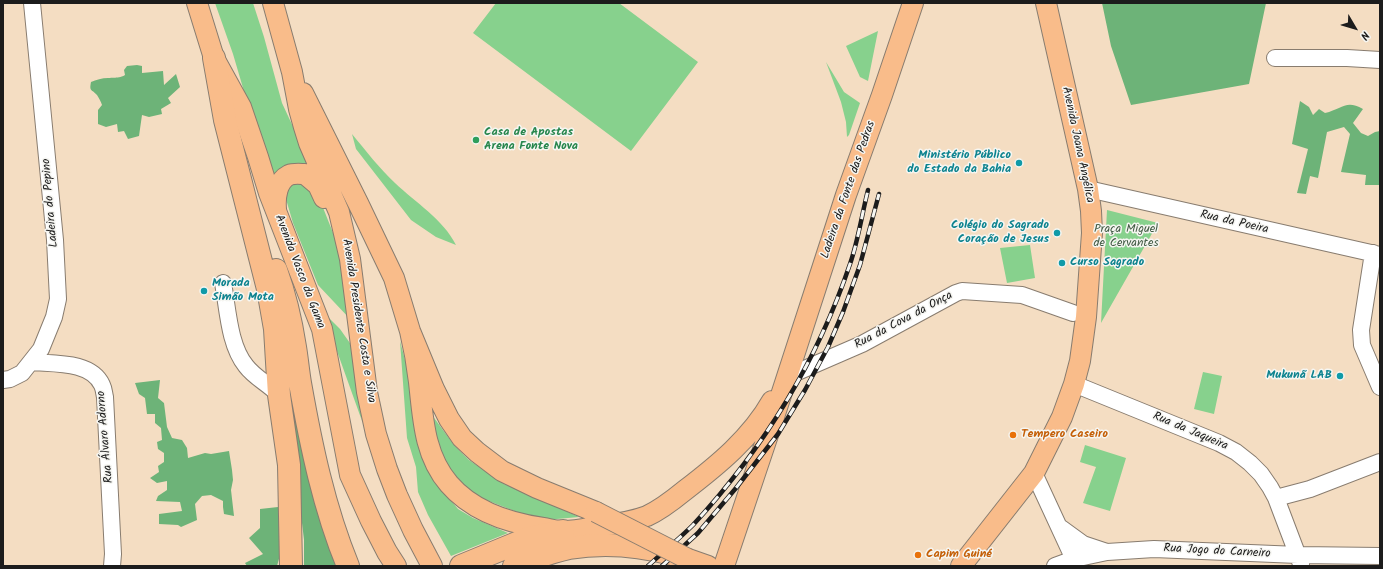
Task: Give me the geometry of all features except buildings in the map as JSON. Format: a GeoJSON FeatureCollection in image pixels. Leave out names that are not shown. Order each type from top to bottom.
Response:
{"type":"FeatureCollection","features":[{"type":"Feature","properties":{"kind":"highway"},"geometry":{"type":"LineString","coordinates":[[214,58],[225,120],[268,289],[274,329],[279,395],[289,465],[291,566]]}},
{"type":"Feature","properties":{"kind":"highway"},"geometry":{"type":"LineString","coordinates":[[237,168],[269,249],[288,307],[296,348],[301,389],[322,490],[348,566]]}},
{"type":"Feature","properties":{"kind":"highway"},"geometry":{"type":"LineString","coordinates":[[468,563],[529,538],[563,531]]}},
{"type":"Feature","properties":{"kind":"highway"},"geometry":{"type":"LineString","coordinates":[[514,566],[540,556],[569,548],[599,545],[623,545],[651,548],[698,562]]}},
{"type":"Feature","properties":{"kind":"main road","name":"Avenida Vasco da Gama"},"geometry":{"type":"LineString","coordinates":[[197,3],[214,58],[241,106],[276,213],[322,329],[350,475],[371,521],[396,566]]}},
{"type":"Feature","properties":{"kind":"main road","name":"Avenida Presidente Costa e Silva"},"geometry":{"type":"LineString","coordinates":[[274,3],[292,72],[304,127],[338,208],[350,259],[368,392],[376,434],[397,495],[432,566]]}},
{"type":"Feature","properties":{"kind":"main road","name":"Ladeira da Fonte das Pedras"},"geometry":{"type":"LineString","coordinates":[[724,566],[846,195],[913,3]]}},
{"type":"Feature","properties":{"kind":"main road","name":"Avenida Joana Angélica"},"geometry":{"type":"LineString","coordinates":[[961,566],[1034,474],[1062,417],[1074,384],[1080,361],[1086,317],[1092,233],[1091,211],[1088,189],[1046,3]]}},
{"type":"Feature","properties":{"kind":"main road"},"geometry":{"type":"LineString","coordinates":[[292,72],[394,278],[410,331],[434,389],[449,418],[462,438],[477,452],[502,471],[596,512],[698,562]]}},
{"type":"Feature","properties":{"kind":"main road"},"geometry":{"type":"LineString","coordinates":[[276,213],[278,188],[282,180],[290,175],[305,174],[318,184],[350,259]]}},
{"type":"Feature","properties":{"kind":"main road","name":"Ladeira da Fonte das Pedras"},"geometry":{"type":"LineString","coordinates":[[410,331],[417,368],[424,429],[429,448],[438,468],[449,484],[481,509],[499,518],[518,524],[563,531],[628,523],[649,515],[670,502],[724,459],[750,433],[768,408],[786,377]]}},
{"type":"Feature","properties":{"kind":"street","name":"Ladeira do Pepino"},"geometry":{"type":"LineString","coordinates":[[3,380],[10,379],[22,373],[32,362],[48,332],[54,317],[58,299],[55,240],[32,3]]}},
{"type":"Feature","properties":{"kind":"street"},"geometry":{"type":"LineString","coordinates":[[1275,58],[1347,58],[1380,60]]}},
{"type":"Feature","properties":{"kind":"street","name":"Rua da Poeira"},"geometry":{"type":"LineString","coordinates":[[1088,189],[1377,254]]}},
{"type":"Feature","properties":{"kind":"street"},"geometry":{"type":"LineString","coordinates":[[1377,254],[1361,330],[1362,345],[1380,387]]}},
{"type":"Feature","properties":{"kind":"street"},"geometry":{"type":"LineString","coordinates":[[223,283],[233,342],[240,357],[247,367],[273,388],[279,395]]}},
{"type":"Feature","properties":{"kind":"street","name":"Rua da Cova da Onça"},"geometry":{"type":"LineString","coordinates":[[786,377],[862,344],[962,291],[1022,295],[1073,313]]}},
{"type":"Feature","properties":{"kind":"street","name":"Rua Álvaro Adorno"},"geometry":{"type":"LineString","coordinates":[[32,362],[81,367],[96,376],[102,385],[105,397],[113,554],[112,566]]}},
{"type":"Feature","properties":{"kind":"street","name":"Rua da Jaqueira"},"geometry":{"type":"LineString","coordinates":[[1074,384],[1219,443],[1236,452],[1261,474],[1276,498],[1300,561]]}},
{"type":"Feature","properties":{"kind":"street"},"geometry":{"type":"LineString","coordinates":[[1276,498],[1310,489],[1380,462]]}},
{"type":"Feature","properties":{"kind":"street"},"geometry":{"type":"LineString","coordinates":[[1034,474],[1076,563]]}},
{"type":"Feature","properties":{"kind":"street"},"geometry":{"type":"LineString","coordinates":[[1059,526],[1083,544],[1106,552]]}},
{"type":"Feature","properties":{"kind":"street","name":"Rua Jogo do Carneiro"},"geometry":{"type":"LineString","coordinates":[[1055,566],[1076,563],[1106,552],[1154,549],[1300,561],[1380,556]]}},
{"type":"Feature","properties":{"kind":"green space"},"geometry":{"type":"Polygon","coordinates":[[[215,3],[253,3],[282,103],[315,171],[271,183],[233,54],[215,3]]]}},
{"type":"Feature","properties":{"kind":"green space","name":"Casa de Apostas Arena Fonte Nova"},"geometry":{"type":"Polygon","coordinates":[[[496,3],[619,3],[698,62],[631,151],[473,33],[496,3]]]}},
{"type":"Feature","properties":{"kind":"green space"},"geometry":{"type":"Polygon","coordinates":[[[1102,3],[1266,3],[1249,84],[1131,105],[1111,46],[1102,3]]]}},
{"type":"Feature","properties":{"kind":"green space"},"geometry":{"type":"Polygon","coordinates":[[[878,31],[868,81],[860,77],[846,46],[878,31]]]}},
{"type":"Feature","properties":{"kind":"green space"},"geometry":{"type":"Polygon","coordinates":[[[826,62],[844,92],[860,103],[847,137],[846,122],[841,102],[826,62]]]}},
{"type":"Feature","properties":{"kind":"green space"},"geometry":{"type":"Polygon","coordinates":[[[127,66],[142,66],[142,73],[163,71],[164,85],[176,74],[180,87],[168,98],[171,103],[161,109],[162,114],[149,117],[142,115],[139,136],[128,139],[124,131],[118,132],[117,124],[106,127],[98,124],[98,110],[102,105],[97,95],[91,90],[90,85],[91,82],[99,79],[123,76],[125,75],[124,70],[127,66]]]}},
{"type":"Feature","properties":{"kind":"green space"},"geometry":{"type":"Polygon","coordinates":[[[1300,101],[1309,107],[1313,115],[1319,109],[1325,113],[1348,105],[1357,106],[1363,109],[1353,123],[1361,133],[1368,136],[1380,131],[1380,185],[1365,185],[1366,175],[1341,172],[1350,134],[1344,127],[1327,132],[1318,178],[1310,176],[1306,194],[1297,193],[1308,149],[1292,144],[1300,101]]]}},
{"type":"Feature","properties":{"kind":"green space"},"geometry":{"type":"Polygon","coordinates":[[[352,134],[389,178],[437,219],[451,236],[456,245],[436,237],[411,220],[356,149],[352,134]]]}},
{"type":"Feature","properties":{"kind":"green space"},"geometry":{"type":"Polygon","coordinates":[[[300,179],[320,200],[339,248],[350,319],[318,285],[293,223],[283,189],[300,179]]]}},
{"type":"Feature","properties":{"kind":"green space","name":"Praça Miguel de Cervantes"},"geometry":{"type":"Polygon","coordinates":[[[1107,210],[1158,223],[1101,323],[1107,210]]]}},
{"type":"Feature","properties":{"kind":"green space"},"geometry":{"type":"Polygon","coordinates":[[[1030,245],[1035,278],[1007,283],[1000,248],[1030,245]]]}},
{"type":"Feature","properties":{"kind":"green space"},"geometry":{"type":"Polygon","coordinates":[[[323,312],[340,329],[352,346],[362,421],[323,312]]]}},
{"type":"Feature","properties":{"kind":"green space"},"geometry":{"type":"Polygon","coordinates":[[[400,341],[410,379],[417,432],[423,459],[431,474],[458,509],[473,518],[508,533],[451,556],[428,515],[418,492],[416,467],[407,438],[400,341]]]}},
{"type":"Feature","properties":{"kind":"green space"},"geometry":{"type":"Polygon","coordinates":[[[1203,372],[1222,376],[1214,414],[1194,409],[1203,372]]]}},
{"type":"Feature","properties":{"kind":"green space"},"geometry":{"type":"Polygon","coordinates":[[[160,380],[158,398],[164,403],[167,427],[172,438],[182,440],[187,448],[188,458],[205,453],[211,454],[229,451],[233,480],[231,490],[234,516],[224,514],[223,501],[211,495],[202,496],[195,504],[197,520],[181,527],[178,525],[159,524],[159,514],[182,511],[180,502],[156,501],[158,496],[167,490],[167,481],[157,483],[150,478],[159,472],[158,466],[164,462],[164,453],[158,449],[157,442],[162,440],[161,428],[155,423],[155,414],[147,414],[145,398],[139,394],[135,383],[160,380]]]}},
{"type":"Feature","properties":{"kind":"green space"},"geometry":{"type":"Polygon","coordinates":[[[289,380],[339,566],[304,566],[304,540],[292,437],[289,380]]]}},
{"type":"Feature","properties":{"kind":"green space"},"geometry":{"type":"Polygon","coordinates":[[[432,415],[454,445],[469,460],[504,484],[579,517],[546,520],[517,512],[486,500],[467,489],[445,463],[435,439],[432,415]]]}},
{"type":"Feature","properties":{"kind":"green space"},"geometry":{"type":"Polygon","coordinates":[[[1085,445],[1126,458],[1110,511],[1083,503],[1096,467],[1080,462],[1085,445]]]}},
{"type":"Feature","properties":{"kind":"green space"},"geometry":{"type":"Polygon","coordinates":[[[287,506],[282,548],[277,566],[247,566],[245,563],[263,554],[249,538],[260,528],[260,509],[287,506]]]}},
{"type":"Feature","properties":{"kind":"railway"},"geometry":{"type":"LineString","coordinates":[[648,566],[693,525],[718,496],[765,435],[785,403],[804,370],[837,300],[853,255],[868,190]]}},
{"type":"Feature","properties":{"kind":"railway"},"geometry":{"type":"LineString","coordinates":[[662,566],[698,533],[736,488],[778,434],[805,390],[828,347],[843,312],[860,265],[879,194]]}},
{"type":"Feature","properties":{"kind":"place","name":"Casa de Apostas Arena Fonte Nova"},"geometry":{"type":"Point","coordinates":[476,140]}},
{"type":"Feature","properties":{"kind":"place","name":"Ministério Público do Estado da Bahia"},"geometry":{"type":"Point","coordinates":[1019,163]}},
{"type":"Feature","properties":{"kind":"place","name":"Colégio do Sagrado Coração de Jesus"},"geometry":{"type":"Point","coordinates":[1057,233]}},
{"type":"Feature","properties":{"kind":"place","name":"Curso Sagrado"},"geometry":{"type":"Point","coordinates":[1062,263]}},
{"type":"Feature","properties":{"kind":"place","name":"Morada Simão Mota"},"geometry":{"type":"Point","coordinates":[204,291]}},
{"type":"Feature","properties":{"kind":"place","name":"Mukunã LAB"},"geometry":{"type":"Point","coordinates":[1340,376]}},
{"type":"Feature","properties":{"kind":"place","name":"Tempero Caseiro"},"geometry":{"type":"Point","coordinates":[1013,435]}},
{"type":"Feature","properties":{"kind":"place","name":"Capim Guiné"},"geometry":{"type":"Point","coordinates":[918,555]}}]}
